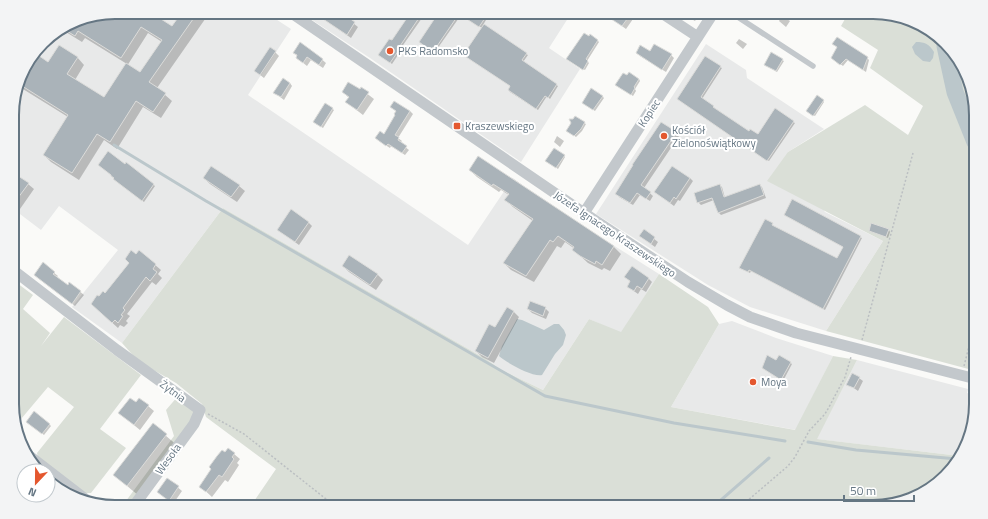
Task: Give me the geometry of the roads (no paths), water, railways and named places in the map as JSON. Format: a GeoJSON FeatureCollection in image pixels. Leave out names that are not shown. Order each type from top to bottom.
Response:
{"type":"FeatureCollection","features":[{"type":"Feature","properties":{"kind":"street","name":"Józefa Ignacego Kraszewskiego"},"geometry":{"type":"LineString","coordinates":[[300,19],[584,213],[688,282],[727,305],[750,317],[796,333],[969,378]]}},
{"type":"Feature","properties":{"kind":"street"},"geometry":{"type":"LineString","coordinates":[[671,19],[698,37]]}},
{"type":"Feature","properties":{"kind":"street","name":"Kopiec"},"geometry":{"type":"LineString","coordinates":[[584,213],[710,19]]}},
{"type":"Feature","properties":{"kind":"street","name":"Żytnia"},"geometry":{"type":"LineString","coordinates":[[19,275],[117,350],[200,410]]}},
{"type":"Feature","properties":{"kind":"street","name":"Wesoła"},"geometry":{"type":"LineString","coordinates":[[138,500],[194,424],[200,410]]}},
{"type":"Feature","properties":{"kind":"street"},"geometry":{"type":"LineString","coordinates":[[41,465],[79,493]]}},
{"type":"Feature","properties":{"kind":"lane"},"geometry":{"type":"LineString","coordinates":[[741,19],[813,66]]}},
{"type":"Feature","properties":{"kind":"waterway"},"geometry":{"type":"LineString","coordinates":[[947,54],[955,92],[969,127]]}},
{"type":"Feature","properties":{"kind":"waterway"},"geometry":{"type":"LineString","coordinates":[[114,145],[206,201],[545,396],[674,423],[785,441]]}},
{"type":"Feature","properties":{"kind":"waterway"},"geometry":{"type":"LineString","coordinates":[[808,442],[856,450],[952,459]]}},
{"type":"Feature","properties":{"kind":"waterway"},"geometry":{"type":"LineString","coordinates":[[721,500],[769,458]]}},
{"type":"Feature","properties":{"kind":"place","name":"PKS Radomsko"},"geometry":{"type":"Point","coordinates":[390,51]}},
{"type":"Feature","properties":{"kind":"place","name":"Kraszewskiego"},"geometry":{"type":"Point","coordinates":[457,126]}},
{"type":"Feature","properties":{"kind":"place","name":"Kościół Zielonoświątkowy"},"geometry":{"type":"Point","coordinates":[664,136]}},
{"type":"Feature","properties":{"kind":"place","name":"Moya"},"geometry":{"type":"Point","coordinates":[753,382]}}]}
